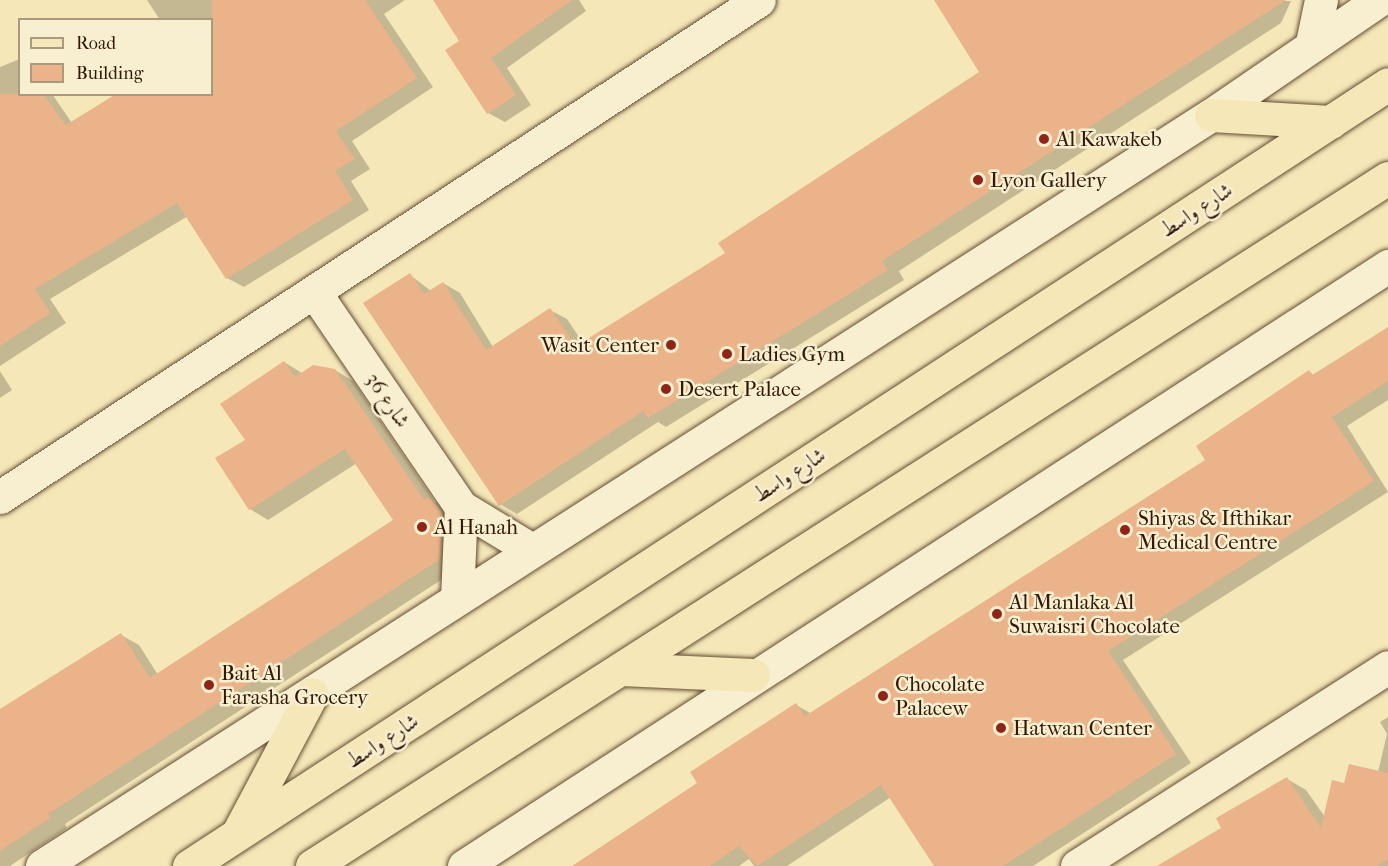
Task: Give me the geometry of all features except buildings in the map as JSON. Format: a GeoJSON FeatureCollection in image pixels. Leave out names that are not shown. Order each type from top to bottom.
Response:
{"type":"FeatureCollection","features":[{"type":"Feature","properties":{"kind":"main road","name":"شارع واسط"},"geometry":{"type":"LineString","coordinates":[[189,866],[1388,84]]}},
{"type":"Feature","properties":{"kind":"main road"},"geometry":{"type":"LineString","coordinates":[[1211,115],[1331,122]]}},
{"type":"Feature","properties":{"kind":"main road"},"geometry":{"type":"LineString","coordinates":[[312,866],[1388,178]]}},
{"type":"Feature","properties":{"kind":"main road"},"geometry":{"type":"LineString","coordinates":[[621,669],[753,675]]}},
{"type":"Feature","properties":{"kind":"main road"},"geometry":{"type":"LineString","coordinates":[[237,835],[312,694]]}},
{"type":"Feature","properties":{"kind":"street"},"geometry":{"type":"LineString","coordinates":[[0,497],[315,293],[759,0]]}},
{"type":"Feature","properties":{"kind":"street"},"geometry":{"type":"LineString","coordinates":[[1312,43],[1321,0]]}},
{"type":"Feature","properties":{"kind":"street"},"geometry":{"type":"LineString","coordinates":[[42,866],[312,694],[530,549],[1211,115],[1312,43],[1380,0]]}},
{"type":"Feature","properties":{"kind":"street"},"geometry":{"type":"LineString","coordinates":[[464,866],[753,675],[1388,266]]}},
{"type":"Feature","properties":{"kind":"street","name":"شارع 36"},"geometry":{"type":"LineString","coordinates":[[315,293],[461,507],[530,549]]}},
{"type":"Feature","properties":{"kind":"street"},"geometry":{"type":"LineString","coordinates":[[457,598],[461,507]]}},
{"type":"Feature","properties":{"kind":"street"},"geometry":{"type":"LineString","coordinates":[[1077,866],[1388,667]]}},
{"type":"Feature","properties":{"kind":"place","name":"Al Kawakeb"},"geometry":{"type":"Point","coordinates":[1044,139]}},
{"type":"Feature","properties":{"kind":"place","name":"Lyon Gallery"},"geometry":{"type":"Point","coordinates":[978,180]}},
{"type":"Feature","properties":{"kind":"place","name":"Wasit Center"},"geometry":{"type":"Point","coordinates":[671,345]}},
{"type":"Feature","properties":{"kind":"place","name":"Ladies Gym"},"geometry":{"type":"Point","coordinates":[727,354]}},
{"type":"Feature","properties":{"kind":"place","name":"Desert Palace"},"geometry":{"type":"Point","coordinates":[666,389]}},
{"type":"Feature","properties":{"kind":"place","name":"Al Hanah"},"geometry":{"type":"Point","coordinates":[422,527]}},
{"type":"Feature","properties":{"kind":"place","name":"Shiyas & Ifthikar Medical Centre"},"geometry":{"type":"Point","coordinates":[1125,530]}},
{"type":"Feature","properties":{"kind":"place","name":"Al Manlaka Al Suwaisri Chocolate"},"geometry":{"type":"Point","coordinates":[997,614]}},
{"type":"Feature","properties":{"kind":"place","name":"Bait Al Farasha Grocery"},"geometry":{"type":"Point","coordinates":[209,685]}},
{"type":"Feature","properties":{"kind":"place","name":"Chocolate Palacew"},"geometry":{"type":"Point","coordinates":[883,696]}},
{"type":"Feature","properties":{"kind":"place","name":"Hatwan Center"},"geometry":{"type":"Point","coordinates":[1001,728]}}]}
